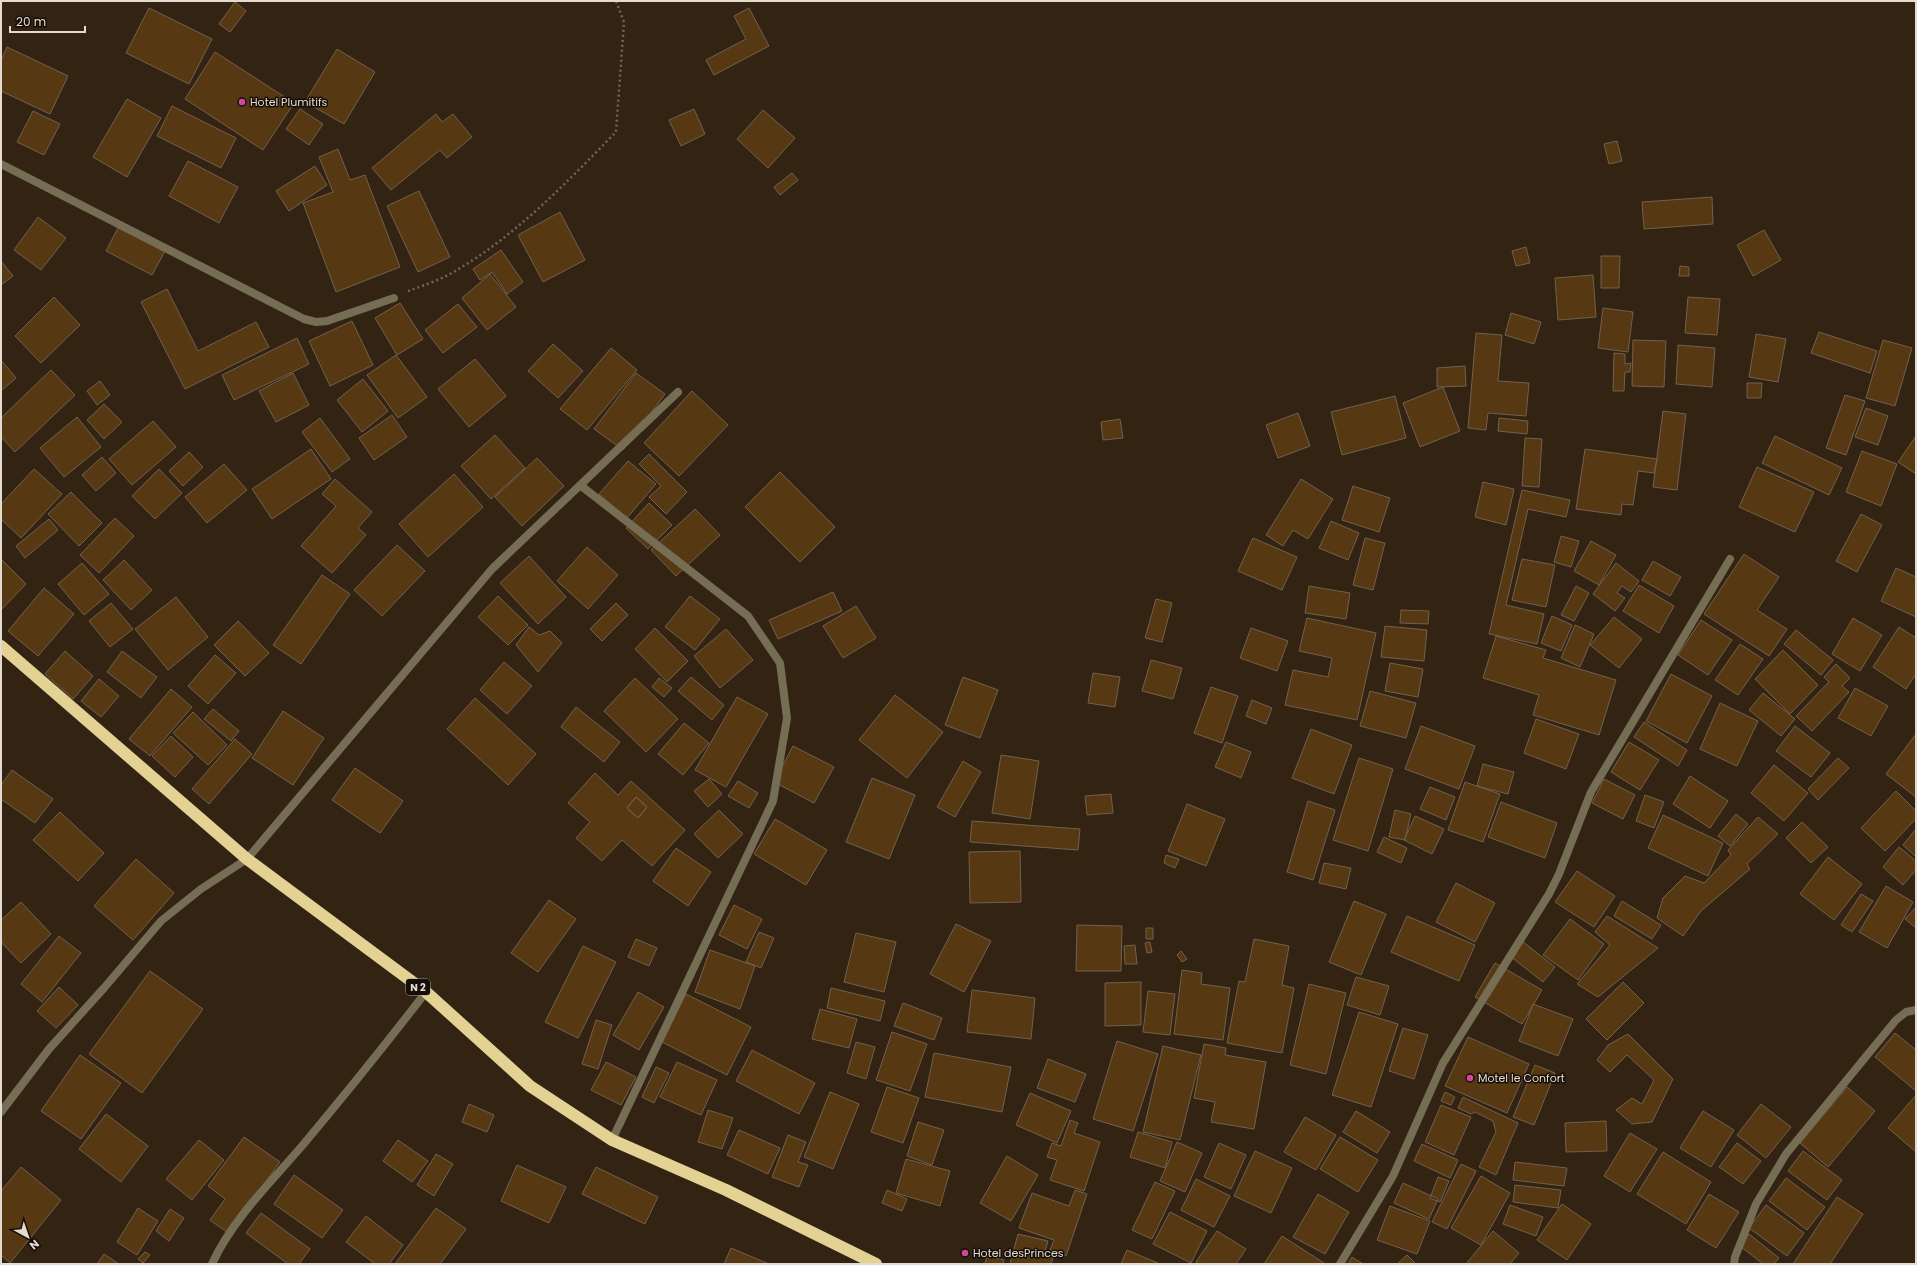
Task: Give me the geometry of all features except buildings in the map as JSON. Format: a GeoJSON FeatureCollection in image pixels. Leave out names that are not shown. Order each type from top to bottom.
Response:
{"type":"FeatureCollection","features":[{"type":"Feature","properties":{"kind":"highway","name":"N 2"},"geometry":{"type":"LineString","coordinates":[[1,646],[247,858],[426,992],[530,1086],[612,1140],[726,1190],[876,1264]]}},
{"type":"Feature","properties":{"kind":"street"},"geometry":{"type":"LineString","coordinates":[[1,164],[304,319],[316,322],[327,321],[394,298]]}},
{"type":"Feature","properties":{"kind":"street"},"geometry":{"type":"LineString","coordinates":[[1,1112],[49,1049],[104,988],[161,921],[201,889],[247,858],[492,569],[678,392]]}},
{"type":"Feature","properties":{"kind":"street"},"geometry":{"type":"LineString","coordinates":[[580,485],[748,616],[780,663],[787,718],[773,801],[612,1140]]}},
{"type":"Feature","properties":{"kind":"street"},"geometry":{"type":"LineString","coordinates":[[1340,1264],[1393,1176],[1443,1063],[1549,894],[1559,874],[1591,792],[1730,559]]}},
{"type":"Feature","properties":{"kind":"street"},"geometry":{"type":"LineString","coordinates":[[212,1264],[221,1245],[249,1208],[366,1070],[426,992]]}},
{"type":"Feature","properties":{"kind":"street"},"geometry":{"type":"LineString","coordinates":[[1734,1264],[1735,1257],[1756,1204],[1786,1154],[1896,1020],[1906,1012],[1916,1010]]}},
{"type":"Feature","properties":{"kind":"path"},"geometry":{"type":"LineString","coordinates":[[407,292],[449,275],[492,247],[556,194],[616,132],[624,22],[616,1]]}},
{"type":"Feature","properties":{"kind":"place","name":"Hotel Plumitifs"},"geometry":{"type":"Point","coordinates":[242,102]}},
{"type":"Feature","properties":{"kind":"place","name":"Motel le Confort"},"geometry":{"type":"Point","coordinates":[1470,1078]}},
{"type":"Feature","properties":{"kind":"place","name":"Hotel desPrinces"},"geometry":{"type":"Point","coordinates":[965,1253]}}]}
